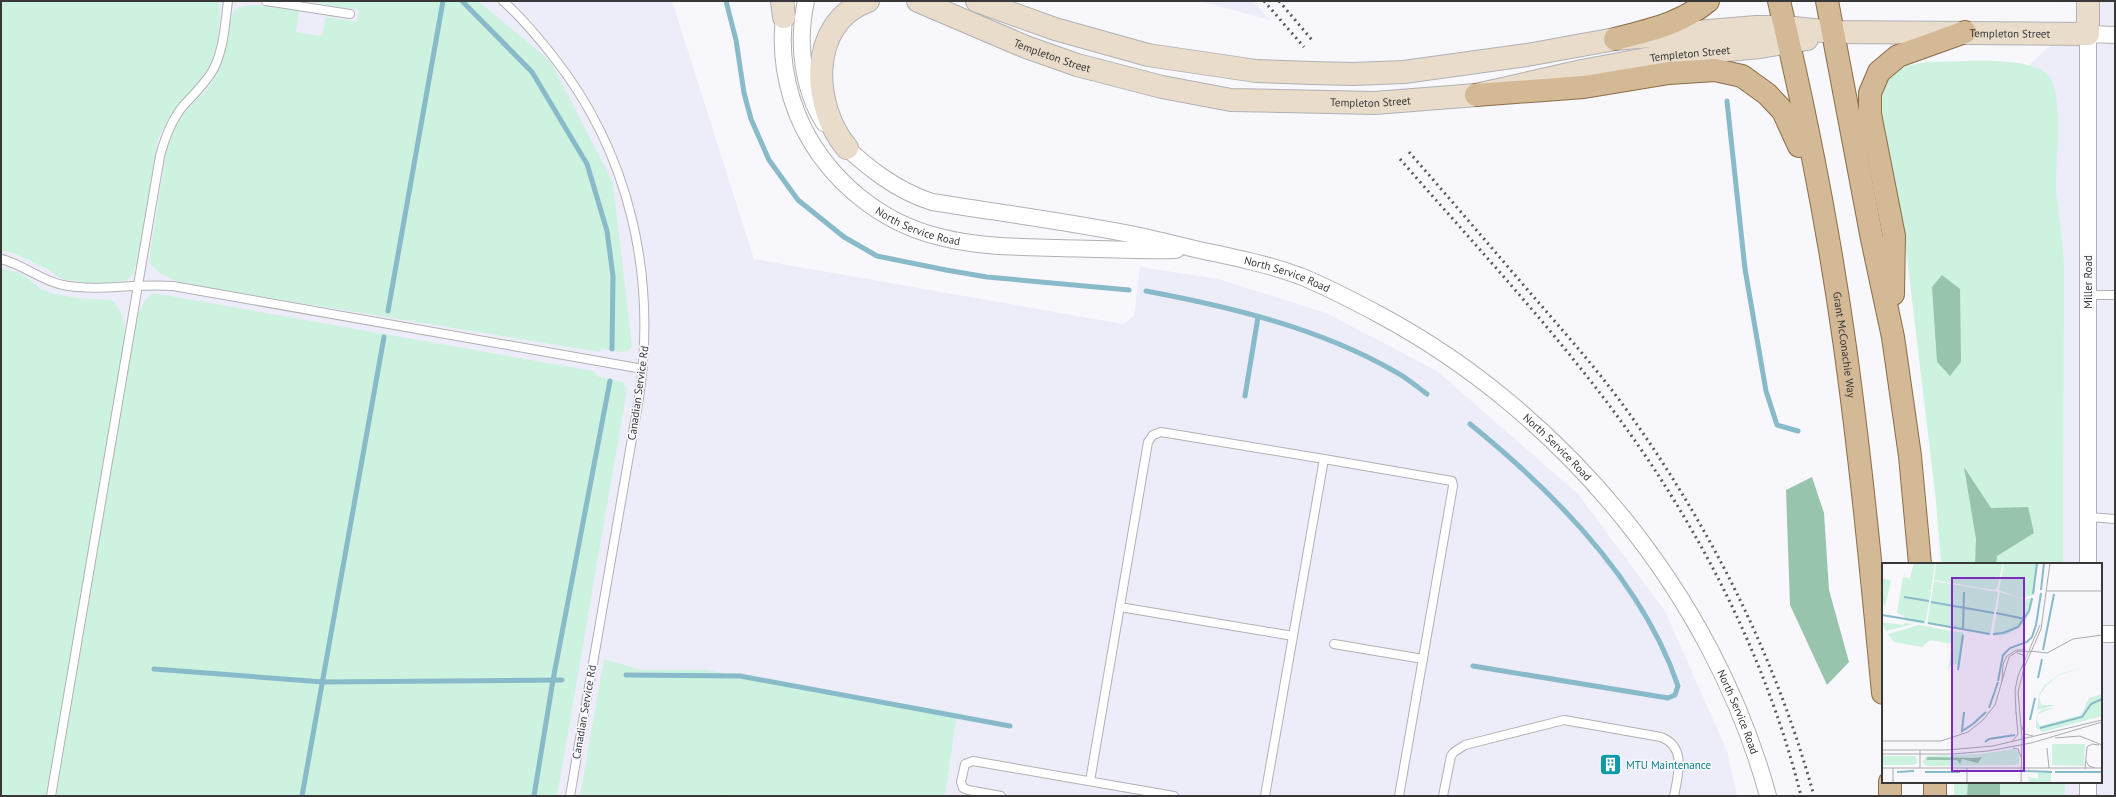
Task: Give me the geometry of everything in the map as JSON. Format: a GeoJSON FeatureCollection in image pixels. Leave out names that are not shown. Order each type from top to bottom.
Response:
{"type":"FeatureCollection","features":[{"type":"Feature","properties":{"kind":"main road"},"geometry":{"type":"LineString","coordinates":[[1615,39],[1665,26],[1682,19],[1708,1]]}},
{"type":"Feature","properties":{"kind":"main road","name":"Grant McConachie Way"},"geometry":{"type":"LineString","coordinates":[[1779,1],[1823,213],[1844,344],[1864,492],[1882,682]]}},
{"type":"Feature","properties":{"kind":"main road"},"geometry":{"type":"LineString","coordinates":[[1826,1],[1869,225],[1893,338],[1910,456],[1920,563]]}},
{"type":"Feature","properties":{"kind":"main road"},"geometry":{"type":"LineString","coordinates":[[1893,338],[1894,236],[1870,114],[1870,93],[1879,72],[1895,58],[1966,32]]}},
{"type":"Feature","properties":{"kind":"main road"},"geometry":{"type":"LineString","coordinates":[[1476,95],[1584,87],[1700,69],[1728,72],[1749,79],[1767,94],[1783,111],[1797,139],[1807,182],[1821,260],[1844,344]]}},
{"type":"Feature","properties":{"kind":"main road"},"geometry":{"type":"LineString","coordinates":[[1890,783],[1890,796]]}},
{"type":"Feature","properties":{"kind":"main road"},"geometry":{"type":"LineString","coordinates":[[1935,783],[1936,796]]}},
{"type":"Feature","properties":{"kind":"street","name":"North Service Road"},"geometry":{"type":"LineString","coordinates":[[806,1],[802,31],[802,54],[812,98],[827,127],[847,148],[884,180],[916,197],[932,202],[1140,236],[1252,261],[1302,277],[1393,322],[1424,340],[1481,380],[1521,412],[1564,451],[1615,506],[1656,562],[1694,622],[1728,688],[1754,754],[1768,796]]}},
{"type":"Feature","properties":{"kind":"street"},"geometry":{"type":"LineString","coordinates":[[847,148],[833,130],[828,117],[823,88],[822,58],[826,40],[832,30],[850,10],[868,1]]}},
{"type":"Feature","properties":{"kind":"street","name":"Templeton Street"},"geometry":{"type":"LineString","coordinates":[[918,1],[1026,47],[1077,65],[1162,87],[1231,100],[1375,103],[1476,95],[1582,71],[1786,35],[1833,32],[1966,32],[2115,35]]}},
{"type":"Feature","properties":{"kind":"street","name":"Templeton Street"},"geometry":{"type":"LineString","coordinates":[[977,1],[1055,29],[1148,55],[1256,71],[1353,74],[1404,72],[1520,56],[1615,39],[1756,27],[1786,35]]}},
{"type":"Feature","properties":{"kind":"street","name":"Miller Road"},"geometry":{"type":"LineString","coordinates":[[2088,1],[2088,563]]}},
{"type":"Feature","properties":{"kind":"street","name":"North Service Road"},"geometry":{"type":"LineString","coordinates":[[784,6],[783,49],[787,80],[796,111],[810,140],[820,156],[842,183],[885,215],[921,232],[940,237],[983,244],[1139,250],[1202,250]]}},
{"type":"Feature","properties":{"kind":"street"},"geometry":{"type":"LineString","coordinates":[[2102,634],[2115,634]]}},
{"type":"Feature","properties":{"kind":"street"},"geometry":{"type":"LineString","coordinates":[[2088,783],[2088,796]]}},
{"type":"Feature","properties":{"kind":"lane"},"geometry":{"type":"LineString","coordinates":[[51,796],[164,140],[175,117],[206,81],[214,68],[220,52],[228,1]]}},
{"type":"Feature","properties":{"kind":"lane"},"geometry":{"type":"LineString","coordinates":[[266,1],[350,14]]}},
{"type":"Feature","properties":{"kind":"lane","name":"Canadian Service Rd"},"geometry":{"type":"LineString","coordinates":[[503,1],[526,24],[567,74],[598,125],[620,177],[638,242],[646,310],[643,369],[570,796]]}},
{"type":"Feature","properties":{"kind":"lane"},"geometry":{"type":"LineString","coordinates":[[1,259],[26,268],[60,285],[99,288],[173,286],[643,369]]}},
{"type":"Feature","properties":{"kind":"lane"},"geometry":{"type":"LineString","coordinates":[[2088,295],[2115,295]]}},
{"type":"Feature","properties":{"kind":"lane"},"geometry":{"type":"LineString","coordinates":[[1090,781],[1148,442],[1153,435],[1161,432],[1452,481],[1453,486],[1399,796]]}},
{"type":"Feature","properties":{"kind":"lane"},"geometry":{"type":"LineString","coordinates":[[1265,796],[1324,459]]}},
{"type":"Feature","properties":{"kind":"lane"},"geometry":{"type":"LineString","coordinates":[[2088,517],[2111,518]]}},
{"type":"Feature","properties":{"kind":"lane"},"geometry":{"type":"LineString","coordinates":[[1120,607],[1293,636]]}},
{"type":"Feature","properties":{"kind":"lane"},"geometry":{"type":"LineString","coordinates":[[1334,644],[1423,659]]}},
{"type":"Feature","properties":{"kind":"lane"},"geometry":{"type":"LineString","coordinates":[[1443,796],[1451,756],[1457,749],[1465,745],[1564,720],[1661,737],[1668,741],[1676,748],[1679,759],[1674,796]]}},
{"type":"Feature","properties":{"kind":"lane"},"geometry":{"type":"LineString","coordinates":[[1001,796],[965,789],[961,782],[965,764],[973,761],[1174,796]]}},
{"type":"Feature","properties":{"kind":"shaded area"},"geometry":{"type":"Polygon","coordinates":[[[1,1],[672,1],[754,259],[1123,324],[1134,316],[1140,267],[1218,279],[1326,313],[1437,371],[1578,494],[1665,611],[1727,751],[1737,796],[1,796],[1,1]]]}},
{"type":"Feature","properties":{"kind":"shaded area"},"geometry":{"type":"Polygon","coordinates":[[[1199,1],[1253,1],[1270,20],[1199,1]]]}},
{"type":"Feature","properties":{"kind":"shaded area"},"geometry":{"type":"Polygon","coordinates":[[[2100,1],[2115,1],[2115,796],[2030,796],[2030,783],[2102,783],[2102,563],[2030,563],[2029,65],[2100,1]]]}},
{"type":"Feature","properties":{"kind":"green space"},"geometry":{"type":"Polygon","coordinates":[[[1,1],[219,1],[217,42],[211,62],[201,79],[166,123],[157,142],[140,253],[133,274],[127,280],[96,284],[61,279],[51,271],[16,254],[1,250],[1,1]]]}},
{"type":"Feature","properties":{"kind":"green space"},"geometry":{"type":"Polygon","coordinates":[[[303,1],[478,1],[551,62],[613,183],[632,347],[629,350],[618,352],[601,348],[600,352],[186,284],[165,276],[152,266],[149,261],[167,146],[181,117],[206,90],[220,67],[234,10],[241,7],[257,5],[299,11],[296,32],[322,36],[326,17],[357,22],[359,10],[303,1]]]}},
{"type":"Feature","properties":{"kind":"green space"},"geometry":{"type":"Polygon","coordinates":[[[1990,61],[2024,64],[2037,68],[2047,74],[2053,83],[2056,95],[2058,129],[2056,190],[2064,265],[2063,563],[1941,563],[1936,501],[1906,249],[1880,107],[1882,95],[1888,78],[1899,69],[1928,62],[1990,61]]]}},
{"type":"Feature","properties":{"kind":"green space"},"geometry":{"type":"Polygon","coordinates":[[[1,268],[22,274],[41,289],[54,294],[77,298],[112,300],[117,305],[124,322],[124,348],[46,796],[1,796],[1,268]]]}},
{"type":"Feature","properties":{"kind":"green space"},"geometry":{"type":"Polygon","coordinates":[[[1942,275],[1960,289],[1961,362],[1950,376],[1937,362],[1932,287],[1942,275]]]}},
{"type":"Feature","properties":{"kind":"green space"},"geometry":{"type":"Polygon","coordinates":[[[153,293],[593,371],[599,377],[623,382],[627,389],[557,796],[56,796],[137,317],[145,300],[153,293]]]}},
{"type":"Feature","properties":{"kind":"green space"},"geometry":{"type":"Polygon","coordinates":[[[1964,467],[1991,508],[2028,507],[2034,533],[1997,556],[1996,563],[1975,563],[1976,539],[1964,467]]]}},
{"type":"Feature","properties":{"kind":"green space"},"geometry":{"type":"Polygon","coordinates":[[[1812,477],[1824,513],[1829,590],[1849,662],[1827,685],[1790,605],[1786,490],[1812,477]]]}},
{"type":"Feature","properties":{"kind":"green space"},"geometry":{"type":"Polygon","coordinates":[[[604,659],[641,670],[706,670],[957,713],[945,796],[737,796],[722,794],[721,796],[580,796],[604,659]]]}},
{"type":"Feature","properties":{"kind":"green space"},"geometry":{"type":"Polygon","coordinates":[[[1954,783],[2065,783],[2065,796],[1954,796],[1954,783]]]}},
{"type":"Feature","properties":{"kind":"green space"},"geometry":{"type":"Polygon","coordinates":[[[1968,783],[2000,783],[2000,796],[1967,796],[1968,783]]]}},
{"type":"Feature","properties":{"kind":"waterway"},"geometry":{"type":"LineString","coordinates":[[388,311],[443,1]]}},
{"type":"Feature","properties":{"kind":"waterway"},"geometry":{"type":"LineString","coordinates":[[462,1],[532,72],[587,164],[607,231],[613,276],[612,349]]}},
{"type":"Feature","properties":{"kind":"waterway"},"geometry":{"type":"LineString","coordinates":[[726,1],[736,40],[744,93],[751,119],[769,160],[798,200],[844,237],[877,256],[946,270],[987,277],[1129,290]]}},
{"type":"Feature","properties":{"kind":"waterway"},"geometry":{"type":"LineString","coordinates":[[1727,101],[1745,269],[1766,391],[1777,425],[1798,431]]}},
{"type":"Feature","properties":{"kind":"waterway"},"geometry":{"type":"LineString","coordinates":[[1146,291],[1242,312],[1305,331],[1365,356],[1403,376],[1427,394]]}},
{"type":"Feature","properties":{"kind":"waterway"},"geometry":{"type":"LineString","coordinates":[[1245,396],[1258,317]]}},
{"type":"Feature","properties":{"kind":"waterway"},"geometry":{"type":"LineString","coordinates":[[302,796],[384,337]]}},
{"type":"Feature","properties":{"kind":"waterway"},"geometry":{"type":"LineString","coordinates":[[534,796],[553,680],[610,381]]}},
{"type":"Feature","properties":{"kind":"waterway"},"geometry":{"type":"LineString","coordinates":[[1470,424],[1533,479],[1563,509],[1619,575],[1643,611],[1662,648],[1678,686],[1675,695],[1668,698],[1473,666]]}},
{"type":"Feature","properties":{"kind":"waterway"},"geometry":{"type":"LineString","coordinates":[[154,669],[323,682],[562,680]]}},
{"type":"Feature","properties":{"kind":"waterway"},"geometry":{"type":"LineString","coordinates":[[626,675],[740,676],[1010,726]]}},
{"type":"Feature","properties":{"kind":"railway"},"geometry":{"type":"LineString","coordinates":[[1264,1],[1304,47]]}},
{"type":"Feature","properties":{"kind":"railway"},"geometry":{"type":"LineString","coordinates":[[1279,1],[1312,40]]}},
{"type":"Feature","properties":{"kind":"railway"},"geometry":{"type":"LineString","coordinates":[[1409,152],[1604,380],[1657,454],[1712,546],[1760,643],[1780,693],[1814,796]]}},
{"type":"Feature","properties":{"kind":"railway"},"geometry":{"type":"LineString","coordinates":[[1400,159],[1510,284],[1590,380],[1646,456],[1675,501],[1727,596],[1749,644],[1787,745],[1801,796]]}},
{"type":"Feature","properties":{"kind":"place","name":"MTU Maintenance"},"geometry":{"type":"Point","coordinates":[1611,765]}}]}
